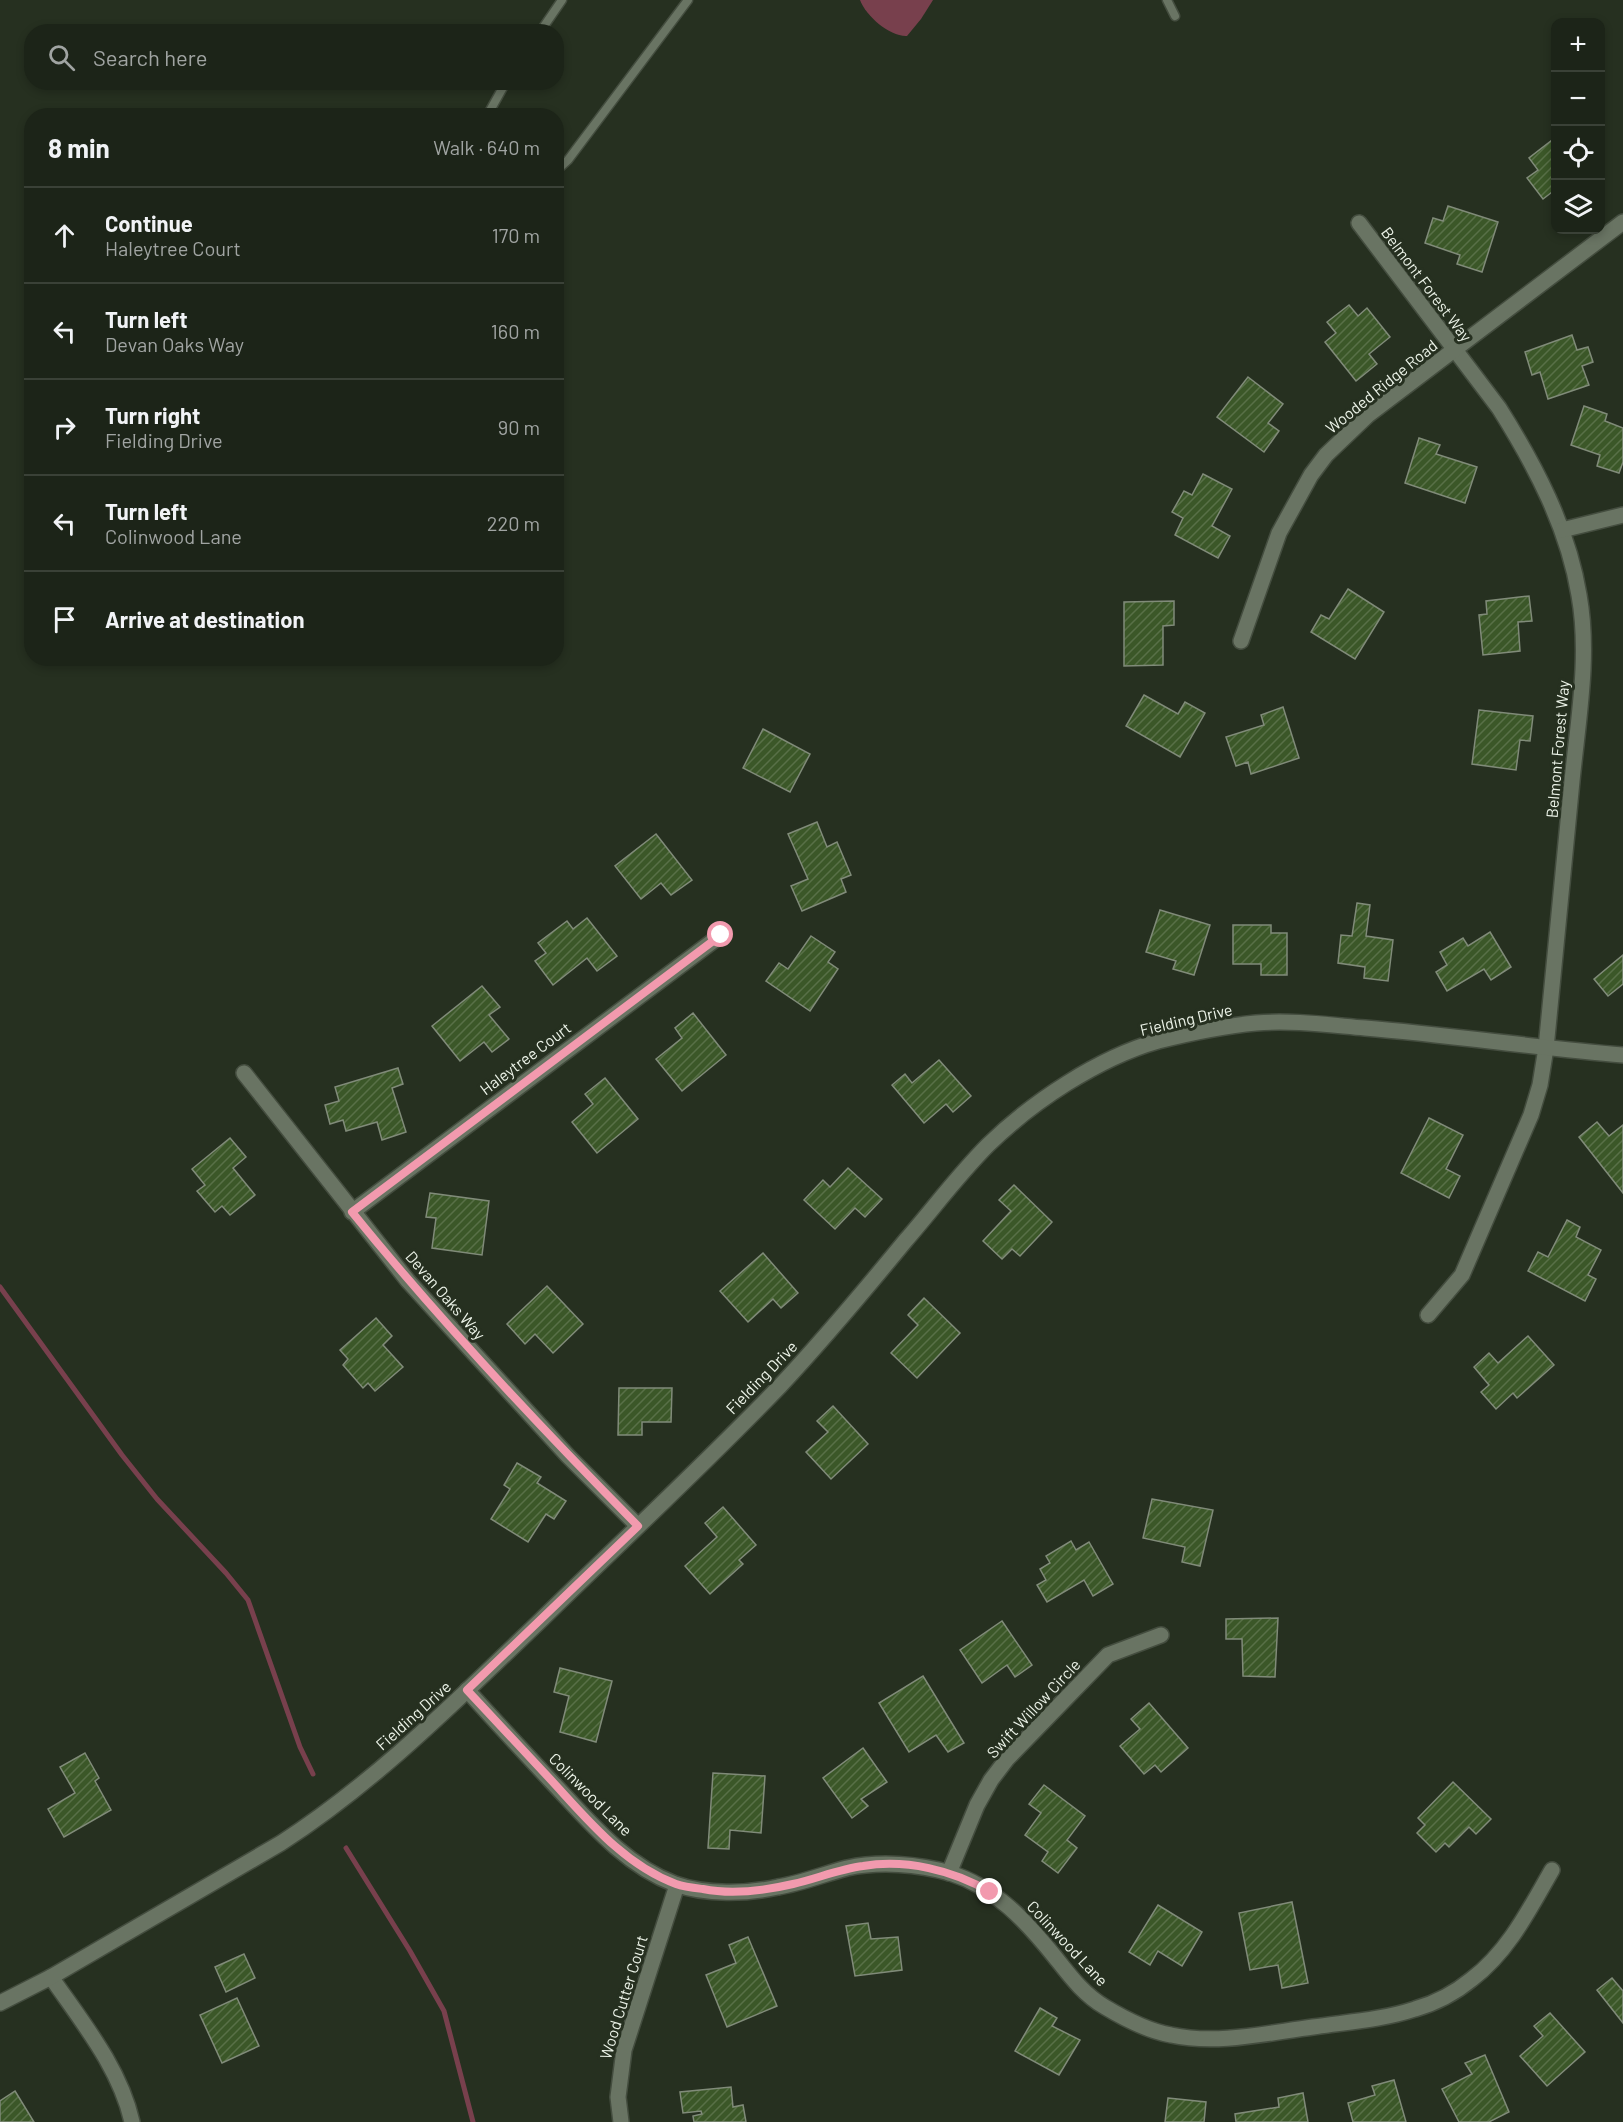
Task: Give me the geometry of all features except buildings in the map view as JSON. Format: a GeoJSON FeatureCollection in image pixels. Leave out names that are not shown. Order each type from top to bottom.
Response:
{"type":"FeatureCollection","features":[{"type":"Feature","properties":{"kind":"street","name":"Wooded Ridge Road"},"geometry":{"type":"LineString","coordinates":[[1241,640],[1279,533],[1311,475],[1344,436],[1368,415],[1623,222]]}},
{"type":"Feature","properties":{"kind":"street","name":"Belmont Forest Way"},"geometry":{"type":"LineString","coordinates":[[1359,223],[1499,408],[1518,438],[1562,530],[1579,593],[1583,623],[1580,702],[1546,1048],[1540,1085],[1531,1115],[1462,1275],[1428,1315]]}},
{"type":"Feature","properties":{"kind":"street"},"geometry":{"type":"LineString","coordinates":[[1562,530],[1623,515]]}},
{"type":"Feature","properties":{"kind":"street","name":"Haleytree Court"},"geometry":{"type":"LineString","coordinates":[[352,1212],[721,935]]}},
{"type":"Feature","properties":{"kind":"street","name":"Fielding Drive"},"geometry":{"type":"LineString","coordinates":[[0,2003],[51,1977],[316,1820],[399,1752],[638,1526],[779,1387],[826,1336],[989,1144],[1038,1104],[1078,1077],[1112,1059],[1153,1043],[1186,1034],[1260,1022],[1394,1030],[1623,1055]]}},
{"type":"Feature","properties":{"kind":"street","name":"Devan Oaks Way"},"geometry":{"type":"LineString","coordinates":[[244,1073],[408,1281],[568,1456],[638,1526]]}},
{"type":"Feature","properties":{"kind":"street","name":"Swift Willow Circle"},"geometry":{"type":"LineString","coordinates":[[949,1873],[977,1805],[991,1780],[1007,1759],[1108,1655],[1161,1635]]}},
{"type":"Feature","properties":{"kind":"street","name":"Colinwood Lane"},"geometry":{"type":"LineString","coordinates":[[467,1690],[608,1840],[644,1866],[677,1885],[714,1891],[763,1890],[847,1869],[891,1864],[949,1873],[972,1882],[1007,1905],[1036,1933],[1076,1983],[1103,2006],[1139,2025],[1172,2036],[1206,2039],[1236,2037],[1392,2015],[1438,2001],[1475,1978],[1491,1963],[1524,1920],[1552,1870]]}},
{"type":"Feature","properties":{"kind":"street","name":"Wood Cutter Court"},"geometry":{"type":"LineString","coordinates":[[621,2122],[618,2097],[624,2050],[677,1885]]}},
{"type":"Feature","properties":{"kind":"street"},"geometry":{"type":"LineString","coordinates":[[51,1977],[112,2070],[121,2087],[132,2122]]}},
{"type":"Feature","properties":{"kind":"lane"},"geometry":{"type":"LineString","coordinates":[[546,24],[562,0]]}},
{"type":"Feature","properties":{"kind":"lane"},"geometry":{"type":"LineString","coordinates":[[564,164],[688,0]]}},
{"type":"Feature","properties":{"kind":"lane"},"geometry":{"type":"LineString","coordinates":[[1167,0],[1174,16]]}},
{"type":"Feature","properties":{"kind":"lane"},"geometry":{"type":"LineString","coordinates":[[491,108],[502,90]]}},
{"type":"Feature","properties":{"kind":"shaded area"},"geometry":{"type":"Polygon","coordinates":[[[860,0],[933,0],[907,36],[893,33],[879,24],[867,13],[860,0]]]}},
{"type":"Feature","properties":{"kind":"waterway"},"geometry":{"type":"LineString","coordinates":[[0,1287],[122,1455],[157,1499],[248,1600],[300,1747],[313,1774]]}},
{"type":"Feature","properties":{"kind":"waterway"},"geometry":{"type":"LineString","coordinates":[[346,1848],[444,2011],[473,2122]]}},
{"type":"Feature","properties":{"kind":"route"},"geometry":{"type":"LineString","coordinates":[[721,935],[352,1212],[408,1281],[494,1376],[568,1456],[638,1526],[467,1690],[608,1840],[644,1866],[677,1885],[714,1891],[763,1890],[866,1865],[891,1864],[949,1873],[990,1892]]}}]}
